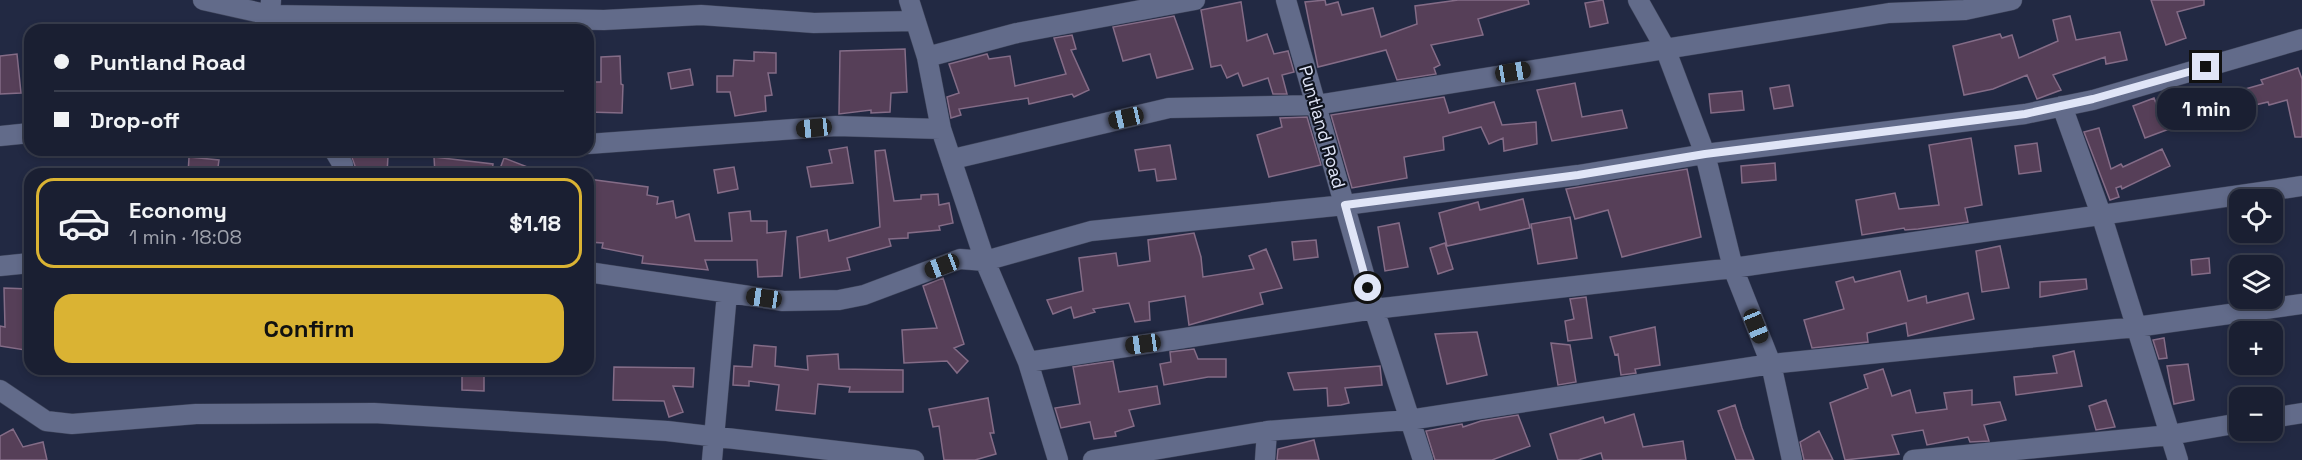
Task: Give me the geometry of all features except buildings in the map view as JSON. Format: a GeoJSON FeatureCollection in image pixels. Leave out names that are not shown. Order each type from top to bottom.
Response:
{"type":"FeatureCollection","features":[{"type":"Feature","properties":{"kind":"street"},"geometry":{"type":"LineString","coordinates":[[203,0],[273,15],[592,20],[701,15],[814,23],[914,21]]}},
{"type":"Feature","properties":{"kind":"street"},"geometry":{"type":"LineString","coordinates":[[909,0],[927,57],[941,129],[954,159],[985,261],[1028,362],[1058,460]]}},
{"type":"Feature","properties":{"kind":"street"},"geometry":{"type":"LineString","coordinates":[[927,57],[1017,33],[1196,0]]}},
{"type":"Feature","properties":{"kind":"street","name":"Puntland Road"},"geometry":{"type":"LineString","coordinates":[[1286,0],[1374,309],[1423,460]]}},
{"type":"Feature","properties":{"kind":"street"},"geometry":{"type":"LineString","coordinates":[[1638,0],[1665,48],[1705,154],[1733,268],[1772,364],[1792,460]]}},
{"type":"Feature","properties":{"kind":"street"},"geometry":{"type":"LineString","coordinates":[[954,159],[1168,108],[1316,105],[1889,13],[1965,10],[2012,0]]}},
{"type":"Feature","properties":{"kind":"street"},"geometry":{"type":"LineString","coordinates":[[594,273],[783,301],[839,300],[864,295],[960,259],[985,261],[1091,231],[1345,205],[1578,175],[1705,154],[2025,114],[2062,106],[2302,39]]}},
{"type":"Feature","properties":{"kind":"street"},"geometry":{"type":"LineString","coordinates":[[2062,106],[2102,217],[2178,460]]}},
{"type":"Feature","properties":{"kind":"street"},"geometry":{"type":"LineString","coordinates":[[594,144],[836,126],[941,129]]}},
{"type":"Feature","properties":{"kind":"street"},"geometry":{"type":"LineString","coordinates":[[0,136],[24,134]]}},
{"type":"Feature","properties":{"kind":"street"},"geometry":{"type":"LineString","coordinates":[[1028,362],[1374,309],[1733,268],[2102,217],[2302,186]]}},
{"type":"Feature","properties":{"kind":"street"},"geometry":{"type":"LineString","coordinates":[[0,266],[24,264]]}},
{"type":"Feature","properties":{"kind":"street"},"geometry":{"type":"LineString","coordinates":[[711,460],[727,293]]}},
{"type":"Feature","properties":{"kind":"street"},"geometry":{"type":"LineString","coordinates":[[1093,460],[1267,430],[1409,420],[1772,364],[2136,327],[2302,304]]}},
{"type":"Feature","properties":{"kind":"street"},"geometry":{"type":"LineString","coordinates":[[0,390],[46,421],[72,424],[196,414],[374,413],[667,431],[914,460]]}},
{"type":"Feature","properties":{"kind":"street"},"geometry":{"type":"LineString","coordinates":[[2283,416],[2302,413]]}},
{"type":"Feature","properties":{"kind":"street"},"geometry":{"type":"LineString","coordinates":[[1913,460],[2170,435],[2229,425]]}},
{"type":"Feature","properties":{"kind":"street"},"geometry":{"type":"LineString","coordinates":[[1265,460],[1267,430]]}},
{"type":"Feature","properties":{"kind":"route"},"geometry":{"type":"LineString","coordinates":[[1368,288],[1345,205],[1578,175],[1705,154],[2025,114],[2093,99],[2206,67]]}}]}
